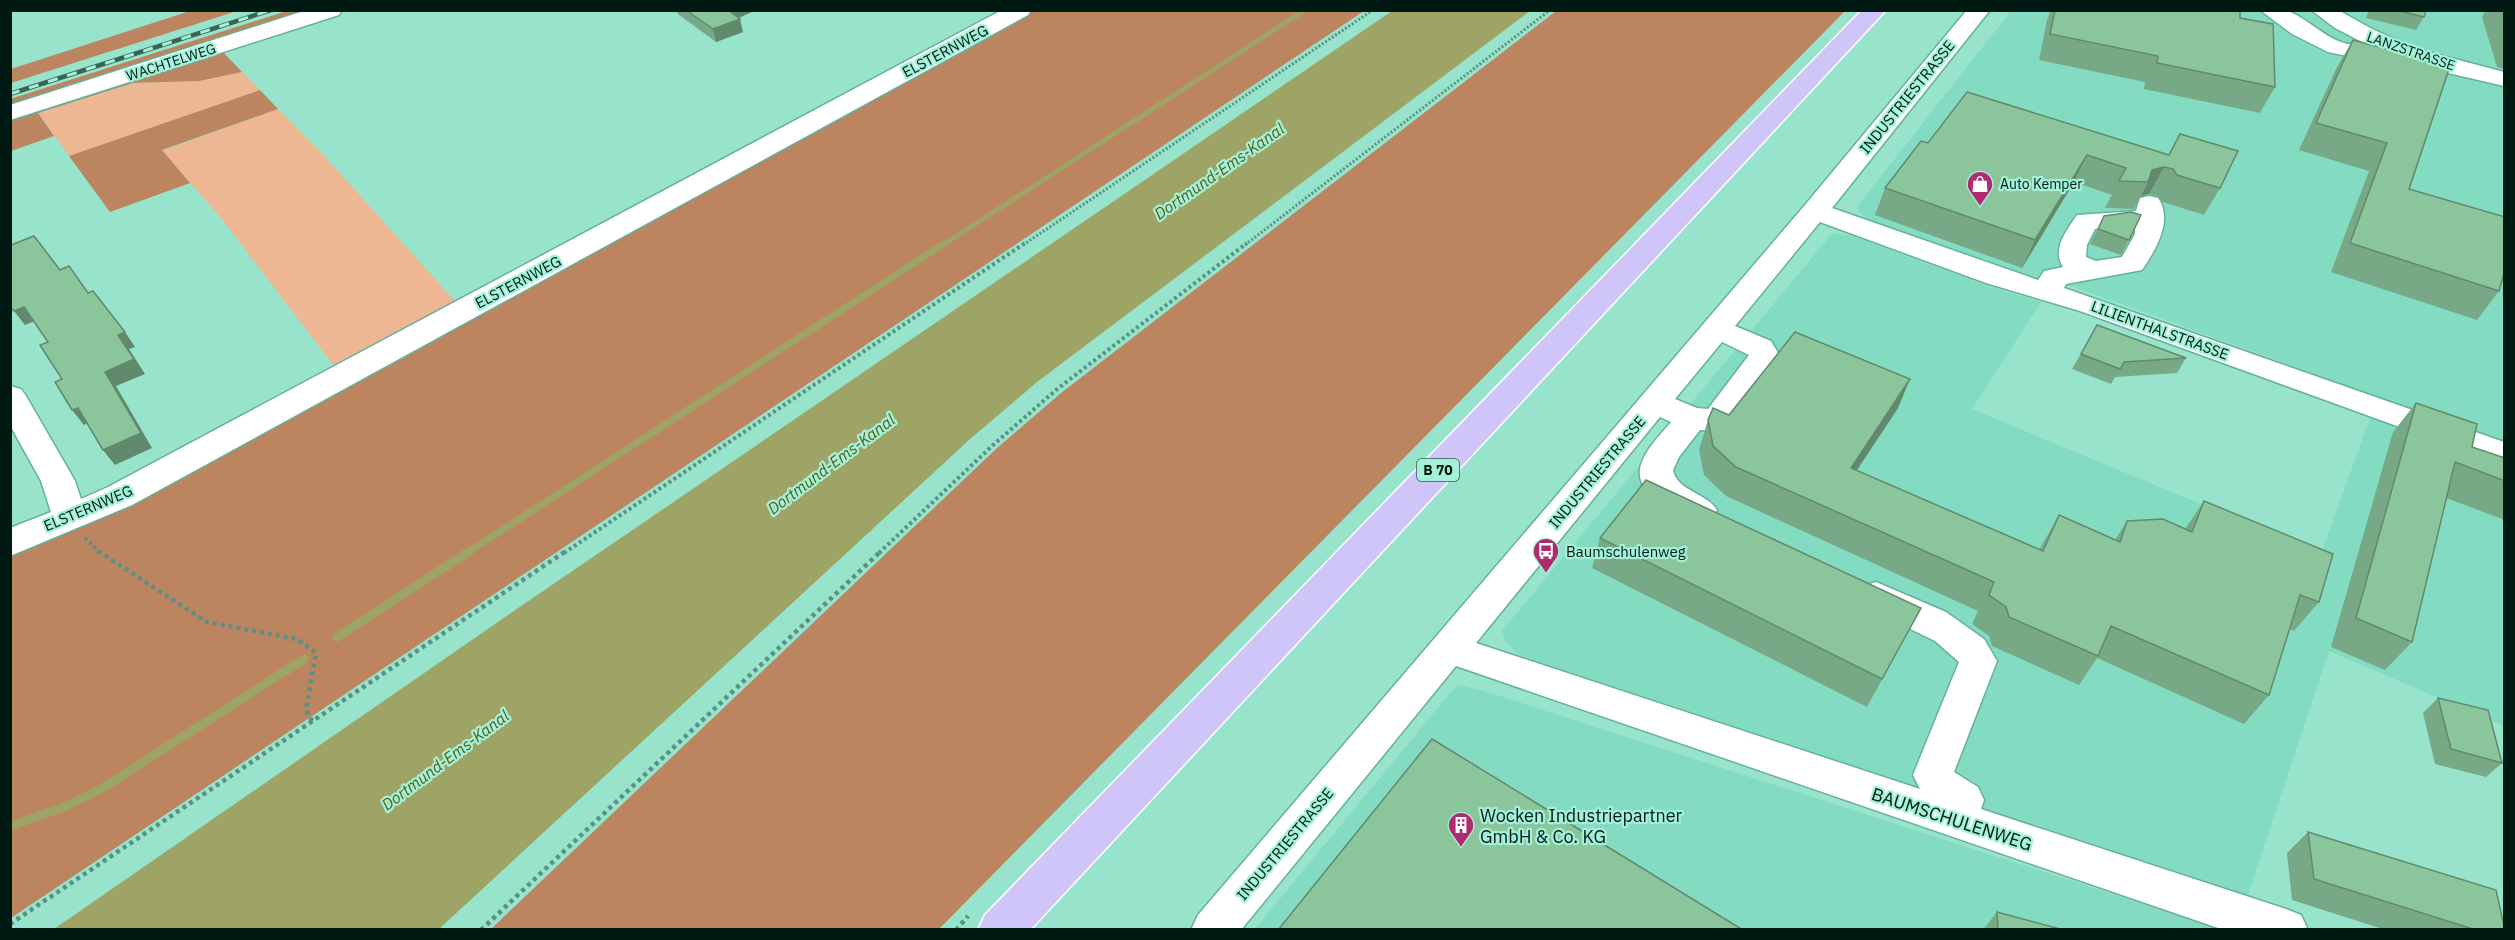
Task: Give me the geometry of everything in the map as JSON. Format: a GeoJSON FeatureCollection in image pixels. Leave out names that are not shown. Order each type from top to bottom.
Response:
{"type":"FeatureCollection","features":[{"type":"Feature","properties":{"kind":"main road","name":"B 70"},"geometry":{"type":"LineString","coordinates":[[1000,930],[1875,10]]}},
{"type":"Feature","properties":{"kind":"street","name":"WACHTELWEG"},"geometry":{"type":"LineString","coordinates":[[10,113],[331,10]]}},
{"type":"Feature","properties":{"kind":"street","name":"ELSTERNWEG"},"geometry":{"type":"LineString","coordinates":[[10,543],[140,485],[1020,10]]}},
{"type":"Feature","properties":{"kind":"street","name":"INDUSTRIESTRASSE"},"geometry":{"type":"LineString","coordinates":[[1213,930],[1717,329],[1978,10]]}},
{"type":"Feature","properties":{"kind":"street"},"geometry":{"type":"LineString","coordinates":[[2271,10],[2328,43],[2350,50],[2359,52],[2380,42]]}},
{"type":"Feature","properties":{"kind":"street","name":"LANZSTRASSE"},"geometry":{"type":"LineString","coordinates":[[2322,10],[2352,29],[2416,56],[2505,79]]}},
{"type":"Feature","properties":{"kind":"street","name":"LILIENTHALSTRASSE"},"geometry":{"type":"LineString","coordinates":[[1815,211],[1996,277],[2090,305],[2505,454]]}},
{"type":"Feature","properties":{"kind":"street"},"geometry":{"type":"LineString","coordinates":[[2048,293],[2054,277],[2094,271],[2132,264],[2149,234],[2150,213],[2119,216],[2110,221],[2087,221],[2077,235],[2071,253],[2073,261],[2094,271]]}},
{"type":"Feature","properties":{"kind":"street"},"geometry":{"type":"LineString","coordinates":[[1655,402],[1692,419],[1716,420],[1765,356],[1760,348],[1717,329]]}},
{"type":"Feature","properties":{"kind":"street"},"geometry":{"type":"LineString","coordinates":[[10,396],[58,481],[69,516]]}},
{"type":"Feature","properties":{"kind":"street"},"geometry":{"type":"LineString","coordinates":[[1692,419],[1666,449],[1655,470],[1657,483],[1670,495],[1734,527]]}},
{"type":"Feature","properties":{"kind":"street"},"geometry":{"type":"LineString","coordinates":[[1842,579],[1960,637],[1974,651],[1978,661],[1933,775],[1937,782],[1964,800],[1955,821]]}},
{"type":"Feature","properties":{"kind":"street","name":"BAUMSCHULENWEG"},"geometry":{"type":"LineString","coordinates":[[1449,650],[2286,930]]}},
{"type":"Feature","properties":{"kind":"path"},"geometry":{"type":"LineString","coordinates":[[10,924],[1373,10]]}},
{"type":"Feature","properties":{"kind":"path"},"geometry":{"type":"LineString","coordinates":[[481,930],[983,454],[1056,390],[1550,10]]}},
{"type":"Feature","properties":{"kind":"path"},"geometry":{"type":"LineString","coordinates":[[69,516],[78,531],[101,554],[207,622],[297,639],[316,653],[306,710],[312,722]]}},
{"type":"Feature","properties":{"kind":"shaded area"},"geometry":{"type":"Polygon","coordinates":[[[193,10],[237,11],[11,83],[11,69],[193,10]]]}},
{"type":"Feature","properties":{"kind":"shaded area"},"geometry":{"type":"Polygon","coordinates":[[[287,11],[321,11],[221,50],[242,72],[199,81],[133,83],[38,113],[54,136],[11,151],[10,99],[287,11]]]}},
{"type":"Feature","properties":{"kind":"shaded area"},"geometry":{"type":"Polygon","coordinates":[[[1031,11],[1364,11],[11,918],[11,557],[1031,11]]]}},
{"type":"Feature","properties":{"kind":"shaded area"},"geometry":{"type":"Polygon","coordinates":[[[1556,11],[1845,11],[939,929],[491,929],[997,448],[1061,393],[1556,11]]]}},
{"type":"Feature","properties":{"kind":"shaded area"},"geometry":{"type":"Polygon","coordinates":[[[2011,11],[2307,11],[2343,33],[2395,55],[2453,73],[2504,84],[2504,442],[2074,287],[2016,273],[1864,218],[1857,207],[2011,11]]]}},
{"type":"Feature","properties":{"kind":"shaded area"},"geometry":{"type":"Polygon","coordinates":[[[2335,11],[2504,11],[2504,72],[2394,42],[2335,11]]]}},
{"type":"Feature","properties":{"kind":"shaded area"},"geometry":{"type":"Polygon","coordinates":[[[242,72],[260,90],[69,156],[38,113],[133,83],[199,81],[242,72]]]}},
{"type":"Feature","properties":{"kind":"shaded area"},"geometry":{"type":"Polygon","coordinates":[[[260,90],[278,109],[162,150],[190,183],[110,212],[69,156],[260,90]]]}},
{"type":"Feature","properties":{"kind":"shaded area"},"geometry":{"type":"Polygon","coordinates":[[[278,109],[327,159],[455,301],[334,366],[221,218],[162,151],[278,109]]]}},
{"type":"Feature","properties":{"kind":"shaded area"},"geometry":{"type":"Polygon","coordinates":[[[1836,233],[1855,237],[1987,286],[2041,302],[1972,409],[2321,554],[2370,418],[2504,468],[2504,726],[2329,651],[2247,898],[1530,660],[1517,653],[1506,642],[1502,631],[1830,236],[1836,233]]]}},
{"type":"Feature","properties":{"kind":"shaded area"},"geometry":{"type":"Polygon","coordinates":[[[1457,685],[1481,690],[2220,929],[1254,930],[1457,685]]]}},
{"type":"Feature","properties":{"kind":"water","name":"Dortmund-Ems-Kanal"},"geometry":{"type":"Polygon","coordinates":[[[1392,11],[1530,11],[1037,382],[969,440],[439,929],[54,929],[495,624],[1392,11]]]}},
{"type":"Feature","properties":{"kind":"building"},"geometry":{"type":"Polygon","coordinates":[[[686,10],[728,10],[740,19],[713,29],[686,10]]]}},
{"type":"Feature","properties":{"kind":"building"},"geometry":{"type":"Polygon","coordinates":[[[2055,10],[2240,10],[2240,18],[2273,24],[2275,87],[2157,63],[2158,56],[2050,34],[2055,10]]]}},
{"type":"Feature","properties":{"kind":"building"},"geometry":{"type":"Polygon","coordinates":[[[2396,10],[2426,10],[2424,17],[2396,10]]]}},
{"type":"Feature","properties":{"kind":"building"},"geometry":{"type":"Polygon","coordinates":[[[2353,40],[2450,66],[2409,189],[2505,217],[2505,270],[2499,291],[2350,243],[2387,143],[2316,123],[2353,40]]]}},
{"type":"Feature","properties":{"kind":"building"},"geometry":{"type":"Polygon","coordinates":[[[1967,92],[2169,155],[2180,134],[2238,151],[2220,188],[2177,175],[2173,169],[2164,167],[2152,170],[2148,182],[2119,181],[2126,168],[2087,155],[2035,240],[1885,188],[1921,141],[1928,143],[1967,92]]]}},
{"type":"Feature","properties":{"kind":"building"},"geometry":{"type":"Polygon","coordinates":[[[2131,212],[2141,215],[2129,240],[2098,229],[2104,216],[2131,212]]]}},
{"type":"Feature","properties":{"kind":"building"},"geometry":{"type":"Polygon","coordinates":[[[34,236],[60,270],[69,266],[88,293],[93,291],[125,332],[118,335],[134,359],[105,372],[141,433],[103,450],[78,408],[72,410],[55,382],[62,379],[40,345],[48,342],[24,307],[14,311],[10,306],[10,243],[11,245],[34,236]]]}},
{"type":"Feature","properties":{"kind":"building"},"geometry":{"type":"Polygon","coordinates":[[[2097,325],[2186,358],[2124,362],[2120,369],[2081,354],[2097,325]]]}},
{"type":"Feature","properties":{"kind":"building"},"geometry":{"type":"Polygon","coordinates":[[[1795,332],[1910,379],[1851,468],[2043,551],[2059,515],[2120,542],[2127,521],[2163,519],[2192,532],[2204,501],[2333,554],[2319,602],[2300,595],[2269,695],[2111,626],[2098,656],[2009,617],[2006,607],[1989,595],[1994,582],[1736,467],[1713,446],[1708,420],[1713,408],[1729,415],[1795,332]]]}},
{"type":"Feature","properties":{"kind":"building"},"geometry":{"type":"Polygon","coordinates":[[[2416,403],[2477,424],[2472,447],[2505,458],[2505,481],[2455,462],[2412,642],[2356,618],[2416,403]]]}},
{"type":"Feature","properties":{"kind":"building"},"geometry":{"type":"Polygon","coordinates":[[[1646,480],[1921,608],[1882,679],[1600,538],[1646,480]]]}},
{"type":"Feature","properties":{"kind":"building"},"geometry":{"type":"Polygon","coordinates":[[[2438,698],[2488,710],[2502,763],[2451,749],[2438,698]]]}},
{"type":"Feature","properties":{"kind":"building","name":"Wocken Industriepartner GmbH & Co. KG"},"geometry":{"type":"Polygon","coordinates":[[[1432,739],[1743,930],[1278,930],[1432,739]]]}},
{"type":"Feature","properties":{"kind":"building"},"geometry":{"type":"Polygon","coordinates":[[[2308,832],[2496,890],[2505,930],[2476,930],[2314,879],[2308,832]]]}},
{"type":"Feature","properties":{"kind":"building"},"geometry":{"type":"Polygon","coordinates":[[[1997,912],[2064,930],[1998,930],[1997,912]]]}},
{"type":"Feature","properties":{"kind":"waterway"},"geometry":{"type":"LineString","coordinates":[[943,245],[1305,10]]}},
{"type":"Feature","properties":{"kind":"waterway"},"geometry":{"type":"LineString","coordinates":[[467,553],[945,243]]}},
{"type":"Feature","properties":{"kind":"waterway"},"geometry":{"type":"LineString","coordinates":[[337,637],[470,551]]}},
{"type":"Feature","properties":{"kind":"waterway"},"geometry":{"type":"LineString","coordinates":[[10,826],[64,807],[101,789],[304,659]]}},
{"type":"Feature","properties":{"kind":"railway"},"geometry":{"type":"LineString","coordinates":[[10,94],[271,10]]}},
{"type":"Feature","properties":{"kind":"place","name":"Auto Kemper"},"geometry":{"type":"Point","coordinates":[1980,207]}},
{"type":"Feature","properties":{"kind":"place","name":"Baumschulenweg"},"geometry":{"type":"Point","coordinates":[1546,574]}},
{"type":"Feature","properties":{"kind":"place","name":"Wocken Industriepartner GmbH & Co. KG"},"geometry":{"type":"Point","coordinates":[1461,848]}}]}
